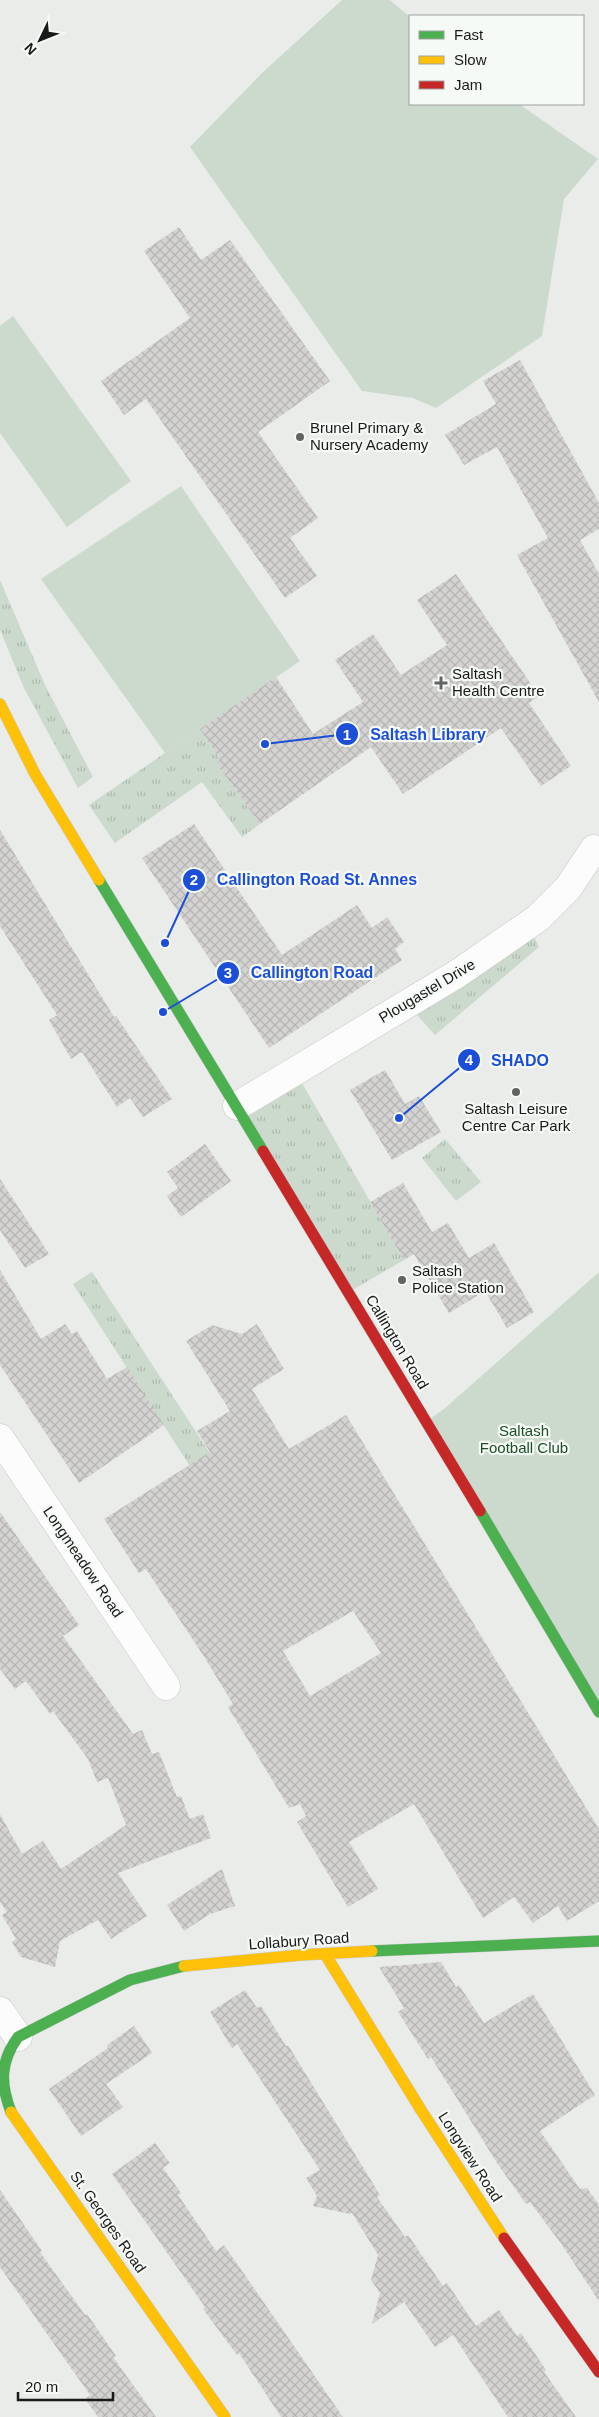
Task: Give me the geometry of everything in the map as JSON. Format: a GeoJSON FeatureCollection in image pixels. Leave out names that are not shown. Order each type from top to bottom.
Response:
{"type":"FeatureCollection","features":[{"type":"Feature","properties":{"kind":"street","name":"Callington Road"},"geometry":{"type":"LineString","coordinates":[[0,704],[35,774],[427,1421],[599,1712]]}},
{"type":"Feature","properties":{"kind":"street","name":"Plougastel Drive"},"geometry":{"type":"LineString","coordinates":[[237,1106],[457,974],[538,918],[568,888],[594,849]]}},
{"type":"Feature","properties":{"kind":"street","name":"Longmeadow Road"},"geometry":{"type":"LineString","coordinates":[[0,1438],[166,1686]]}},
{"type":"Feature","properties":{"kind":"street","name":"Lollabury Road"},"geometry":{"type":"LineString","coordinates":[[18,2037],[130,1980],[186,1966],[325,1954],[472,1945],[599,1941]]}},
{"type":"Feature","properties":{"kind":"street","name":"Longview Road"},"geometry":{"type":"LineString","coordinates":[[325,1954],[421,2110],[507,2242],[599,2372]]}},
{"type":"Feature","properties":{"kind":"street"},"geometry":{"type":"LineString","coordinates":[[0,2011],[18,2037]]}},
{"type":"Feature","properties":{"kind":"street","name":"St. Georges Road"},"geometry":{"type":"LineString","coordinates":[[18,2037],[10,2046],[1,2066],[2,2091],[12,2114],[84,2213],[225,2417]]}},
{"type":"Feature","properties":{"kind":"green space"},"geometry":{"type":"Polygon","coordinates":[[[342,0],[390,0],[409,16],[409,105],[520,105],[598,159],[564,199],[542,336],[436,408],[413,398],[362,391],[190,147],[262,73],[342,0]]]}},
{"type":"Feature","properties":{"kind":"green space"},"geometry":{"type":"Polygon","coordinates":[[[13,316],[131,481],[67,527],[0,433],[0,326],[13,316]]]}},
{"type":"Feature","properties":{"kind":"green space"},"geometry":{"type":"Polygon","coordinates":[[[181,486],[300,661],[165,753],[41,579],[181,486]]]}},
{"type":"Feature","properties":{"kind":"green space"},"geometry":{"type":"Polygon","coordinates":[[[0,580],[45,685],[93,777],[78,788],[24,688],[0,630],[0,580]]]}},
{"type":"Feature","properties":{"kind":"green space"},"geometry":{"type":"Polygon","coordinates":[[[200,729],[220,759],[217,764],[260,824],[242,837],[202,782],[115,843],[89,805],[200,729]]]}},
{"type":"Feature","properties":{"kind":"green space"},"geometry":{"type":"Polygon","coordinates":[[[534,937],[539,947],[435,1035],[407,1004],[534,937]]]}},
{"type":"Feature","properties":{"kind":"green space"},"geometry":{"type":"Polygon","coordinates":[[[295,1071],[404,1260],[349,1292],[237,1106],[295,1071]]]}},
{"type":"Feature","properties":{"kind":"green space"},"geometry":{"type":"Polygon","coordinates":[[[445,1139],[481,1182],[456,1201],[422,1158],[445,1139]]]}},
{"type":"Feature","properties":{"kind":"green space"},"geometry":{"type":"Polygon","coordinates":[[[92,1272],[226,1478],[204,1488],[73,1284],[92,1272]]]}},
{"type":"Feature","properties":{"kind":"green space","name":"Saltash Football Club"},"geometry":{"type":"Polygon","coordinates":[[[599,1272],[599,1712],[427,1421],[444,1409],[599,1272]]]}},
{"type":"Feature","properties":{"kind":"building"},"geometry":{"type":"Polygon","coordinates":[[[179,227],[201,260],[230,240],[330,381],[258,432],[318,518],[290,538],[317,576],[285,598],[146,399],[124,415],[101,381],[190,318],[144,251],[179,227]]]}},
{"type":"Feature","properties":{"kind":"building"},"geometry":{"type":"Polygon","coordinates":[[[520,360],[599,503],[599,529],[580,540],[599,574],[599,702],[517,555],[548,538],[497,447],[464,465],[445,435],[496,404],[483,381],[520,360]]]}},
{"type":"Feature","properties":{"kind":"building","name":"Saltash Health Centre"},"geometry":{"type":"Polygon","coordinates":[[[456,574],[539,696],[529,703],[571,766],[541,786],[501,728],[403,794],[371,747],[260,824],[217,764],[220,759],[200,729],[276,677],[313,734],[363,702],[335,660],[373,634],[401,675],[447,645],[417,600],[456,574]]]}},
{"type":"Feature","properties":{"kind":"building"},"geometry":{"type":"Polygon","coordinates":[[[194,824],[282,955],[357,905],[372,928],[387,917],[404,942],[395,949],[402,960],[269,1048],[142,858],[194,824]]]}},
{"type":"Feature","properties":{"kind":"building"},"geometry":{"type":"Polygon","coordinates":[[[0,830],[114,1017],[116,1016],[172,1099],[143,1117],[130,1098],[117,1107],[82,1052],[71,1059],[49,1020],[57,1015],[0,926],[0,830]]]}},
{"type":"Feature","properties":{"kind":"building"},"geometry":{"type":"Polygon","coordinates":[[[385,1070],[405,1104],[419,1096],[441,1132],[392,1160],[350,1090],[385,1070]]]}},
{"type":"Feature","properties":{"kind":"building"},"geometry":{"type":"Polygon","coordinates":[[[205,1144],[231,1181],[181,1217],[167,1196],[178,1188],[167,1172],[205,1144]]]}},
{"type":"Feature","properties":{"kind":"building"},"geometry":{"type":"Polygon","coordinates":[[[0,1179],[49,1254],[25,1268],[0,1230],[0,1179]]]}},
{"type":"Feature","properties":{"kind":"building"},"geometry":{"type":"Polygon","coordinates":[[[403,1183],[432,1232],[448,1223],[469,1258],[494,1243],[534,1312],[507,1328],[485,1291],[449,1313],[414,1254],[404,1260],[370,1202],[403,1183]]]}},
{"type":"Feature","properties":{"kind":"building"},"geometry":{"type":"Polygon","coordinates":[[[0,1270],[41,1339],[65,1324],[72,1334],[77,1331],[107,1379],[127,1367],[164,1425],[79,1483],[0,1365],[0,1270]]]}},
{"type":"Feature","properties":{"kind":"building"},"geometry":{"type":"Polygon","coordinates":[[[257,1324],[284,1369],[252,1389],[289,1449],[346,1415],[599,1829],[599,1901],[567,1921],[558,1906],[533,1923],[514,1897],[483,1918],[414,1804],[349,1842],[378,1889],[348,1907],[297,1822],[306,1816],[300,1804],[289,1808],[228,1707],[233,1704],[203,1655],[146,1569],[139,1573],[104,1519],[210,1452],[197,1431],[230,1411],[186,1341],[212,1325],[242,1334],[257,1324]],[[353,1611],[283,1651],[310,1696],[381,1653],[353,1611]]]}},
{"type":"Feature","properties":{"kind":"building"},"geometry":{"type":"Polygon","coordinates":[[[0,1512],[79,1625],[63,1636],[133,1734],[142,1730],[152,1754],[159,1752],[177,1797],[181,1796],[190,1819],[203,1814],[211,1838],[118,1873],[147,1916],[111,1939],[98,1920],[60,1941],[55,1967],[21,1957],[12,1942],[16,1939],[2,1915],[7,1912],[0,1902],[0,1814],[22,1854],[43,1841],[61,1869],[126,1825],[108,1778],[97,1782],[88,1759],[53,1711],[50,1714],[26,1681],[15,1689],[0,1669],[0,1512]]]}},
{"type":"Feature","properties":{"kind":"building"},"geometry":{"type":"Polygon","coordinates":[[[222,1869],[235,1906],[210,1914],[184,1931],[167,1905],[222,1869]]]}},
{"type":"Feature","properties":{"kind":"building"},"geometry":{"type":"Polygon","coordinates":[[[441,1962],[456,1987],[459,1985],[484,2023],[533,1994],[595,2095],[540,2131],[580,2189],[587,2188],[599,2205],[599,2301],[562,2245],[530,2202],[526,2204],[497,2163],[431,2057],[428,2059],[398,2012],[404,2008],[379,1967],[441,1962]]]}},
{"type":"Feature","properties":{"kind":"building"},"geometry":{"type":"Polygon","coordinates":[[[245,1990],[257,2008],[261,2006],[286,2046],[288,2045],[380,2195],[377,2197],[405,2237],[408,2235],[443,2286],[447,2283],[476,2326],[499,2310],[517,2336],[521,2333],[546,2370],[544,2372],[576,2417],[508,2417],[453,2335],[435,2347],[404,2302],[372,2324],[380,2293],[371,2280],[378,2255],[352,2213],[313,2206],[317,2196],[306,2178],[320,2170],[237,2044],[232,2048],[210,2012],[245,1990]]]}},
{"type":"Feature","properties":{"kind":"building"},"geometry":{"type":"Polygon","coordinates":[[[134,2026],[152,2053],[106,2084],[123,2107],[81,2136],[49,2089],[108,2048],[107,2045],[134,2026]]]}},
{"type":"Feature","properties":{"kind":"building"},"geometry":{"type":"Polygon","coordinates":[[[155,2143],[170,2163],[163,2168],[181,2193],[178,2195],[216,2251],[224,2245],[343,2417],[281,2417],[239,2353],[237,2355],[203,2309],[205,2307],[112,2174],[155,2143]]]}},
{"type":"Feature","properties":{"kind":"building"},"geometry":{"type":"Polygon","coordinates":[[[0,2190],[42,2251],[40,2252],[85,2315],[87,2314],[116,2356],[113,2357],[156,2417],[98,2417],[85,2399],[90,2395],[0,2267],[0,2190]]]}},
{"type":"Feature","properties":{"kind":"traffic: fast"},"geometry":{"type":"LineString","coordinates":[[99,880],[263,1151]]}},
{"type":"Feature","properties":{"kind":"traffic: fast"},"geometry":{"type":"LineString","coordinates":[[480,1511],[599,1712]]}},
{"type":"Feature","properties":{"kind":"traffic: fast"},"geometry":{"type":"LineString","coordinates":[[372,1951],[599,1941]]}},
{"type":"Feature","properties":{"kind":"traffic: fast"},"geometry":{"type":"LineString","coordinates":[[11,2112],[5,2092],[4,2073],[8,2055],[18,2037],[130,1980],[184,1966]]}},
{"type":"Feature","properties":{"kind":"traffic: slow"},"geometry":{"type":"LineString","coordinates":[[0,704],[35,774],[99,880]]}},
{"type":"Feature","properties":{"kind":"traffic: slow"},"geometry":{"type":"LineString","coordinates":[[184,1966],[301,1955],[372,1951]]}},
{"type":"Feature","properties":{"kind":"traffic: slow"},"geometry":{"type":"LineString","coordinates":[[325,1954],[421,2110],[504,2238]]}},
{"type":"Feature","properties":{"kind":"traffic: slow"},"geometry":{"type":"LineString","coordinates":[[11,2112],[225,2417]]}},
{"type":"Feature","properties":{"kind":"traffic: jam"},"geometry":{"type":"LineString","coordinates":[[263,1151],[480,1511]]}},
{"type":"Feature","properties":{"kind":"traffic: jam"},"geometry":{"type":"LineString","coordinates":[[504,2238],[599,2372]]}},
{"type":"Feature","properties":{"kind":"place","name":"Brunel Primary & Nursery Academy"},"geometry":{"type":"Point","coordinates":[300,437]}},
{"type":"Feature","properties":{"kind":"place","name":"Saltash Health Centre"},"geometry":{"type":"Point","coordinates":[441,683]}},
{"type":"Feature","properties":{"kind":"place","name":"Saltash Library"},"geometry":{"type":"Point","coordinates":[265,744]}},
{"type":"Feature","properties":{"kind":"place","name":"Callington Road St. Annes"},"geometry":{"type":"Point","coordinates":[165,943]}},
{"type":"Feature","properties":{"kind":"place","name":"Callington Road"},"geometry":{"type":"Point","coordinates":[163,1012]}},
{"type":"Feature","properties":{"kind":"place","name":"Saltash Leisure Centre Car Park"},"geometry":{"type":"Point","coordinates":[516,1092]}},
{"type":"Feature","properties":{"kind":"place","name":"SHADO"},"geometry":{"type":"Point","coordinates":[399,1118]}},
{"type":"Feature","properties":{"kind":"place","name":"Saltash Police Station"},"geometry":{"type":"Point","coordinates":[402,1280]}}]}
